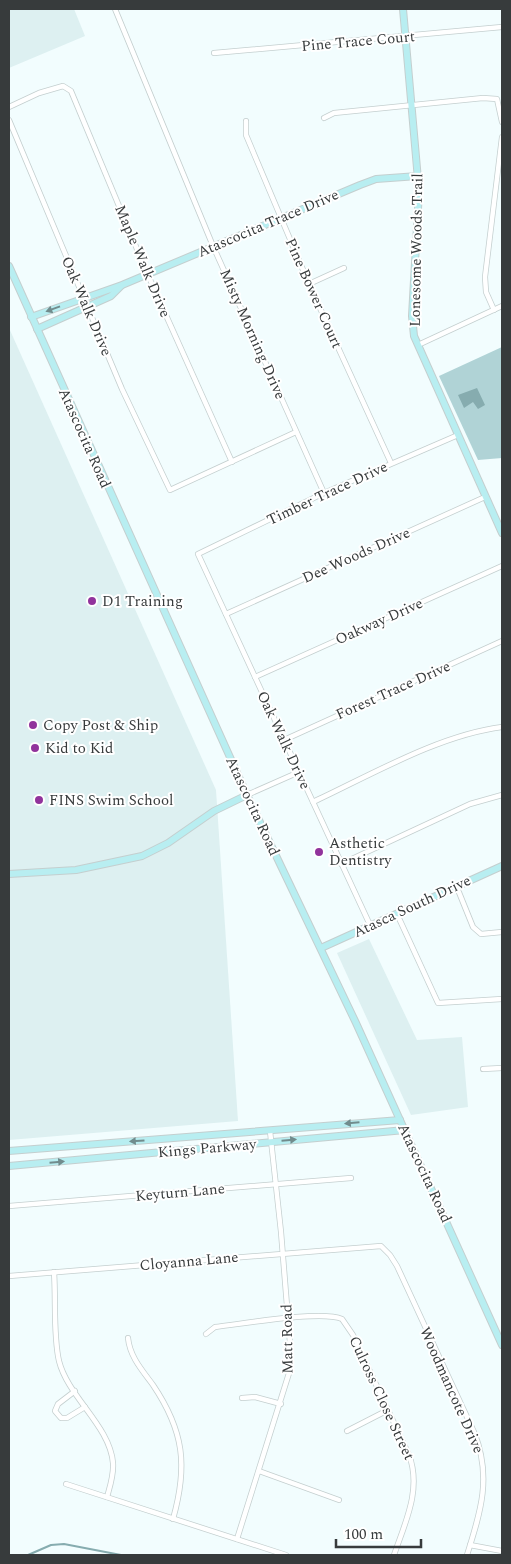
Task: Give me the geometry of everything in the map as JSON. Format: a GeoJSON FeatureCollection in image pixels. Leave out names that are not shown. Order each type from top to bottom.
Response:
{"type":"FeatureCollection","features":[{"type":"Feature","properties":{"kind":"street","name":"Misty Morning Drive"},"geometry":{"type":"LineString","coordinates":[[114,9],[213,246],[324,493]]}},
{"type":"Feature","properties":{"kind":"street","name":"Lonesome Woods Trail"},"geometry":{"type":"LineString","coordinates":[[403,9],[420,209],[412,316],[414,336],[502,534]]}},
{"type":"Feature","properties":{"kind":"street","name":"Pine Trace Court"},"geometry":{"type":"LineString","coordinates":[[214,53],[502,27]]}},
{"type":"Feature","properties":{"kind":"street","name":"Maple Walk Drive"},"geometry":{"type":"LineString","coordinates":[[9,107],[39,92],[63,86],[71,91],[147,273],[232,462]]}},
{"type":"Feature","properties":{"kind":"street"},"geometry":{"type":"LineString","coordinates":[[324,118],[334,114],[412,105],[497,99],[502,122]]}},
{"type":"Feature","properties":{"kind":"street","name":"Oak Walk Drive"},"geometry":{"type":"LineString","coordinates":[[9,120],[122,389],[170,490],[232,462]]}},
{"type":"Feature","properties":{"kind":"street","name":"Pine Bower Court"},"geometry":{"type":"LineString","coordinates":[[246,121],[246,135],[281,218],[391,463]]}},
{"type":"Feature","properties":{"kind":"street"},"geometry":{"type":"LineString","coordinates":[[494,310],[486,292],[485,277],[502,137]]}},
{"type":"Feature","properties":{"kind":"street","name":"Atascocita Trace Drive"},"geometry":{"type":"LineString","coordinates":[[31,317],[122,285],[376,179],[418,176]]}},
{"type":"Feature","properties":{"kind":"street","name":"Atascocita Road"},"geometry":{"type":"LineString","coordinates":[[9,266],[247,795],[321,948],[502,1344]]}},
{"type":"Feature","properties":{"kind":"street"},"geometry":{"type":"LineString","coordinates":[[309,284],[344,268]]}},
{"type":"Feature","properties":{"kind":"street","name":"Atascocita Trace Drive"},"geometry":{"type":"LineString","coordinates":[[37,329],[112,296],[122,285]]}},
{"type":"Feature","properties":{"kind":"street"},"geometry":{"type":"LineString","coordinates":[[418,345],[502,306]]}},
{"type":"Feature","properties":{"kind":"street"},"geometry":{"type":"LineString","coordinates":[[232,462],[296,432]]}},
{"type":"Feature","properties":{"kind":"street","name":"Timber Trace Drive"},"geometry":{"type":"LineString","coordinates":[[198,554],[324,493],[458,435]]}},
{"type":"Feature","properties":{"kind":"street","name":"Dee Woods Drive"},"geometry":{"type":"LineString","coordinates":[[226,614],[485,496]]}},
{"type":"Feature","properties":{"kind":"street","name":"Oak Walk Drive"},"geometry":{"type":"LineString","coordinates":[[198,554],[370,925]]}},
{"type":"Feature","properties":{"kind":"street","name":"Oakway Drive"},"geometry":{"type":"LineString","coordinates":[[255,677],[502,566]]}},
{"type":"Feature","properties":{"kind":"street","name":"Forest Trace Drive"},"geometry":{"type":"LineString","coordinates":[[284,740],[502,641]]}},
{"type":"Feature","properties":{"kind":"street"},"geometry":{"type":"LineString","coordinates":[[312,802],[446,741],[481,730],[502,727]]}},
{"type":"Feature","properties":{"kind":"street"},"geometry":{"type":"LineString","coordinates":[[9,874],[76,870],[142,856],[168,843],[214,811],[299,772]]}},
{"type":"Feature","properties":{"kind":"street"},"geometry":{"type":"LineString","coordinates":[[342,864],[470,804],[502,795]]}},
{"type":"Feature","properties":{"kind":"street","name":"Atasca South Drive"},"geometry":{"type":"LineString","coordinates":[[321,948],[502,866]]}},
{"type":"Feature","properties":{"kind":"street"},"geometry":{"type":"LineString","coordinates":[[456,886],[477,930],[481,934],[502,932]]}},
{"type":"Feature","properties":{"kind":"street"},"geometry":{"type":"LineString","coordinates":[[397,914],[438,1003],[502,1000]]}},
{"type":"Feature","properties":{"kind":"street"},"geometry":{"type":"LineString","coordinates":[[483,1069],[502,1068]]}},
{"type":"Feature","properties":{"kind":"street","name":"Kings Parkway"},"geometry":{"type":"LineString","coordinates":[[9,1151],[400,1120]]}},
{"type":"Feature","properties":{"kind":"street","name":"Kings Parkway"},"geometry":{"type":"LineString","coordinates":[[9,1166],[405,1130]]}},
{"type":"Feature","properties":{"kind":"street","name":"Matt Road"},"geometry":{"type":"LineString","coordinates":[[237,1539],[281,1404],[290,1370],[283,1253],[270,1131]]}},
{"type":"Feature","properties":{"kind":"street","name":"Keyturn Lane"},"geometry":{"type":"LineString","coordinates":[[9,1206],[351,1178]]}},
{"type":"Feature","properties":{"kind":"street","name":"Cloyanna Lane"},"geometry":{"type":"LineString","coordinates":[[9,1276],[369,1245]]}},
{"type":"Feature","properties":{"kind":"street","name":"Woodmancote Drive"},"geometry":{"type":"LineString","coordinates":[[369,1245],[380,1246],[390,1255],[397,1266],[478,1443],[484,1463],[484,1490],[467,1555]]}},
{"type":"Feature","properties":{"kind":"street"},"geometry":{"type":"LineString","coordinates":[[54,1272],[59,1361],[74,1391],[86,1407],[112,1455],[113,1470],[107,1497]]}},
{"type":"Feature","properties":{"kind":"street","name":"Culross Close Street"},"geometry":{"type":"LineString","coordinates":[[288,1318],[335,1316],[342,1319],[347,1325],[409,1455],[415,1478],[412,1505],[394,1555]]}},
{"type":"Feature","properties":{"kind":"street"},"geometry":{"type":"LineString","coordinates":[[206,1334],[215,1327],[288,1318]]}},
{"type":"Feature","properties":{"kind":"street"},"geometry":{"type":"LineString","coordinates":[[128,1338],[130,1352],[169,1412],[181,1446],[182,1476],[174,1519]]}},
{"type":"Feature","properties":{"kind":"street"},"geometry":{"type":"LineString","coordinates":[[74,1391],[58,1404],[55,1411],[62,1418],[67,1418],[86,1407]]}},
{"type":"Feature","properties":{"kind":"street"},"geometry":{"type":"LineString","coordinates":[[242,1398],[256,1397],[281,1404]]}},
{"type":"Feature","properties":{"kind":"street"},"geometry":{"type":"LineString","coordinates":[[347,1432],[388,1410]]}},
{"type":"Feature","properties":{"kind":"street"},"geometry":{"type":"LineString","coordinates":[[259,1471],[339,1500]]}},
{"type":"Feature","properties":{"kind":"street"},"geometry":{"type":"LineString","coordinates":[[66,1484],[286,1555]]}},
{"type":"Feature","properties":{"kind":"street"},"geometry":{"type":"LineString","coordinates":[[470,1545],[502,1551]]}},
{"type":"Feature","properties":{"kind":"shaded area"},"geometry":{"type":"Polygon","coordinates":[[[9,9],[74,9],[85,36],[9,68],[9,9]]]}},
{"type":"Feature","properties":{"kind":"shaded area"},"geometry":{"type":"Polygon","coordinates":[[[9,328],[216,790],[238,1121],[9,1140],[9,328]]]}},
{"type":"Feature","properties":{"kind":"shaded area"},"geometry":{"type":"Polygon","coordinates":[[[502,347],[502,458],[478,460],[439,376],[502,347]]]}},
{"type":"Feature","properties":{"kind":"shaded area"},"geometry":{"type":"Polygon","coordinates":[[[477,388],[485,405],[478,409],[473,402],[464,408],[458,395],[477,388]]]}},
{"type":"Feature","properties":{"kind":"shaded area"},"geometry":{"type":"Polygon","coordinates":[[[369,939],[417,1040],[462,1037],[468,1107],[411,1115],[337,953],[369,939]]]}},
{"type":"Feature","properties":{"kind":"waterway"},"geometry":{"type":"LineString","coordinates":[[28,1555],[51,1545],[64,1544],[121,1555]]}},
{"type":"Feature","properties":{"kind":"place","name":"D1 Training"},"geometry":{"type":"Point","coordinates":[92,601]}},
{"type":"Feature","properties":{"kind":"place","name":"Copy Post & Ship"},"geometry":{"type":"Point","coordinates":[33,725]}},
{"type":"Feature","properties":{"kind":"place","name":"Kid to Kid"},"geometry":{"type":"Point","coordinates":[35,748]}},
{"type":"Feature","properties":{"kind":"place","name":"FINS Swim School"},"geometry":{"type":"Point","coordinates":[39,800]}},
{"type":"Feature","properties":{"kind":"place","name":"Asthetic Dentistry"},"geometry":{"type":"Point","coordinates":[319,852]}}]}
